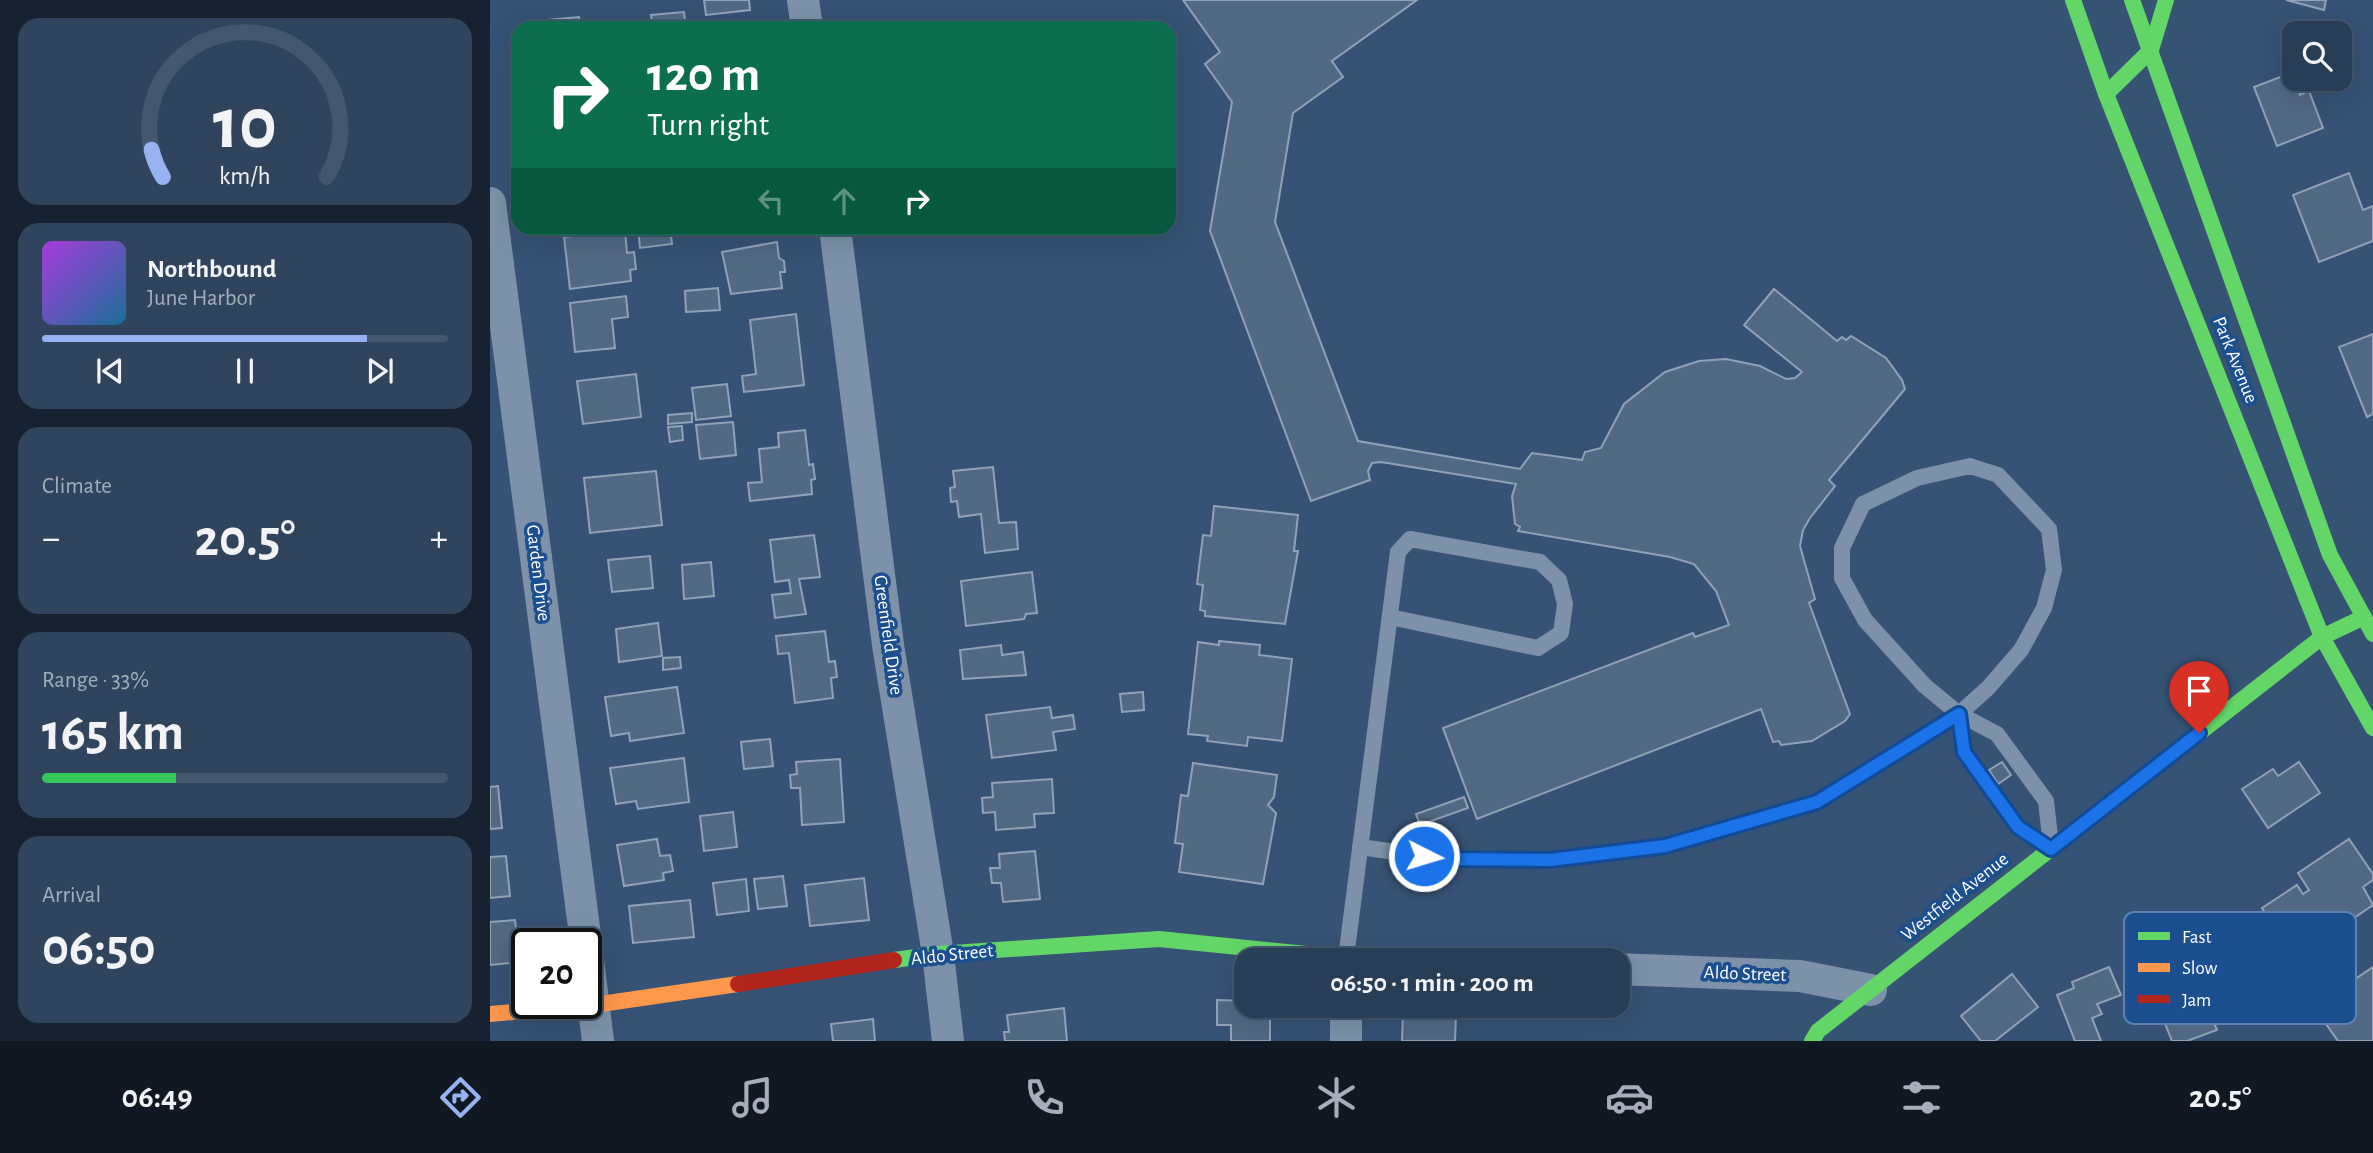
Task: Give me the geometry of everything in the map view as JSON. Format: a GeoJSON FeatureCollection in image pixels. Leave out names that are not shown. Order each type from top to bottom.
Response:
{"type":"FeatureCollection","features":[{"type":"Feature","properties":{"kind":"street"},"geometry":{"type":"LineString","coordinates":[[803,0],[806,21]]}},
{"type":"Feature","properties":{"kind":"street","name":"Park Avenue"},"geometry":{"type":"LineString","coordinates":[[2073,0],[2106,94],[2322,637],[2373,728]]}},
{"type":"Feature","properties":{"kind":"street","name":"Park Avenue"},"geometry":{"type":"LineString","coordinates":[[2132,0],[2190,169],[2330,555],[2373,634]]}},
{"type":"Feature","properties":{"kind":"street"},"geometry":{"type":"LineString","coordinates":[[2106,94],[2151,50],[2166,0]]}},
{"type":"Feature","properties":{"kind":"street","name":"Garden Drive"},"geometry":{"type":"LineString","coordinates":[[490,203],[584,928]]}},
{"type":"Feature","properties":{"kind":"street","name":"Greenfield Drive"},"geometry":{"type":"LineString","coordinates":[[836,235],[888,645],[939,954],[948,1041]]}},
{"type":"Feature","properties":{"kind":"street","name":"Westfield Avenue"},"geometry":{"type":"LineString","coordinates":[[1812,1041],[1818,1031],[2322,637],[2364,617]]}},
{"type":"Feature","properties":{"kind":"street","name":"Aldo Street"},"geometry":{"type":"LineString","coordinates":[[602,1004],[939,954],[1159,939],[1243,948]]}},
{"type":"Feature","properties":{"kind":"street","name":"Aldo Street"},"geometry":{"type":"LineString","coordinates":[[1630,969],[1800,976],[1871,990]]}},
{"type":"Feature","properties":{"kind":"street","name":"Aldo Street"},"geometry":{"type":"LineString","coordinates":[[490,1014],[511,1012]]}},
{"type":"Feature","properties":{"kind":"street"},"geometry":{"type":"LineString","coordinates":[[1346,1018],[1346,1041]]}},
{"type":"Feature","properties":{"kind":"street","name":"Garden Drive"},"geometry":{"type":"LineString","coordinates":[[596,1019],[598,1041]]}},
{"type":"Feature","properties":{"kind":"lane"},"geometry":{"type":"LineString","coordinates":[[1360,847],[1446,859],[1550,860],[1665,846],[1817,802],[1959,714],[1988,688],[2021,650],[2044,608],[2054,569],[2049,529],[1997,475],[1970,466],[1917,478],[1863,503],[1842,548],[1842,578],[1865,620],[1925,686],[1959,714],[1997,734],[2046,801],[2051,849]]}},
{"type":"Feature","properties":{"kind":"lane"},"geometry":{"type":"LineString","coordinates":[[1347,948],[1398,552],[1410,539],[1540,562],[1559,580],[1565,604],[1561,633],[1538,648],[1390,617]]}},
{"type":"Feature","properties":{"kind":"lane"},"geometry":{"type":"LineString","coordinates":[[1959,714],[1964,752],[2018,827],[2051,849]]}},
{"type":"Feature","properties":{"kind":"building"},"geometry":{"type":"Polygon","coordinates":[[[704,0],[749,0],[750,10],[706,15],[704,0]]]}},
{"type":"Feature","properties":{"kind":"building"},"geometry":{"type":"Polygon","coordinates":[[[1183,0],[1417,0],[1332,61],[1343,77],[1293,113],[1275,222],[1358,441],[1520,469],[1532,453],[1582,460],[1585,452],[1601,448],[1624,404],[1665,372],[1699,361],[1726,359],[1760,366],[1786,379],[1795,378],[1802,372],[1744,325],[1774,289],[1837,341],[1851,336],[1886,358],[1902,380],[1905,389],[1829,480],[1835,486],[1803,530],[1800,546],[1815,599],[1809,603],[1850,714],[1845,721],[1812,741],[1781,745],[1779,741],[1773,742],[1761,709],[1477,819],[1443,728],[1693,633],[1695,637],[1729,625],[1716,591],[1694,564],[1670,557],[1518,531],[1520,527],[1515,524],[1512,496],[1516,484],[1381,462],[1372,463],[1368,471],[1370,480],[1311,501],[1210,231],[1232,102],[1205,64],[1220,52],[1183,0]]]}},
{"type":"Feature","properties":{"kind":"building"},"geometry":{"type":"Polygon","coordinates":[[[2286,0],[2326,0],[2324,10],[2286,0]]]}},
{"type":"Feature","properties":{"kind":"building"},"geometry":{"type":"Polygon","coordinates":[[[684,12],[685,21],[652,21],[651,15],[684,12]]]}},
{"type":"Feature","properties":{"kind":"building"},"geometry":{"type":"Polygon","coordinates":[[[579,17],[579,21],[537,21],[579,17]]]}},
{"type":"Feature","properties":{"kind":"building"},"geometry":{"type":"Polygon","coordinates":[[[2282,76],[2282,91],[2298,91],[2300,95],[2309,91],[2323,128],[2277,146],[2254,87],[2282,76]]]}},
{"type":"Feature","properties":{"kind":"building"},"geometry":{"type":"Polygon","coordinates":[[[2349,173],[2363,210],[2373,206],[2373,241],[2319,262],[2293,195],[2349,173]]]}},
{"type":"Feature","properties":{"kind":"building"},"geometry":{"type":"Polygon","coordinates":[[[625,235],[627,253],[634,252],[636,269],[630,270],[631,281],[570,289],[564,237],[625,235]]]}},
{"type":"Feature","properties":{"kind":"building"},"geometry":{"type":"Polygon","coordinates":[[[639,235],[671,235],[672,244],[640,248],[639,235]]]}},
{"type":"Feature","properties":{"kind":"building"},"geometry":{"type":"Polygon","coordinates":[[[777,242],[779,258],[784,261],[785,272],[780,272],[782,288],[731,294],[722,252],[777,242]]]}},
{"type":"Feature","properties":{"kind":"building"},"geometry":{"type":"Polygon","coordinates":[[[718,288],[720,310],[686,312],[685,291],[718,288]]]}},
{"type":"Feature","properties":{"kind":"building"},"geometry":{"type":"Polygon","coordinates":[[[626,296],[628,317],[612,319],[615,348],[575,352],[570,303],[626,296]]]}},
{"type":"Feature","properties":{"kind":"building"},"geometry":{"type":"Polygon","coordinates":[[[796,314],[804,385],[744,392],[742,376],[756,374],[750,320],[796,314]]]}},
{"type":"Feature","properties":{"kind":"building"},"geometry":{"type":"Polygon","coordinates":[[[2373,334],[2373,414],[2367,417],[2339,347],[2373,334]]]}},
{"type":"Feature","properties":{"kind":"building"},"geometry":{"type":"Polygon","coordinates":[[[636,374],[641,417],[583,424],[577,381],[636,374]]]}},
{"type":"Feature","properties":{"kind":"building"},"geometry":{"type":"Polygon","coordinates":[[[727,384],[731,416],[696,420],[692,388],[727,384]]]}},
{"type":"Feature","properties":{"kind":"building"},"geometry":{"type":"Polygon","coordinates":[[[692,413],[692,422],[668,424],[668,415],[692,413]]]}},
{"type":"Feature","properties":{"kind":"building"},"geometry":{"type":"Polygon","coordinates":[[[733,422],[736,455],[700,459],[696,425],[733,422]]]}},
{"type":"Feature","properties":{"kind":"building"},"geometry":{"type":"Polygon","coordinates":[[[682,426],[683,440],[670,442],[668,427],[682,426]]]}},
{"type":"Feature","properties":{"kind":"building"},"geometry":{"type":"Polygon","coordinates":[[[805,430],[809,465],[813,464],[815,479],[811,480],[812,494],[750,501],[748,483],[762,482],[759,449],[779,447],[778,433],[805,430]]]}},
{"type":"Feature","properties":{"kind":"building"},"geometry":{"type":"Polygon","coordinates":[[[993,467],[999,523],[1016,522],[1018,549],[985,553],[981,514],[959,517],[957,501],[951,502],[950,488],[955,487],[953,471],[993,467]]]}},
{"type":"Feature","properties":{"kind":"building"},"geometry":{"type":"Polygon","coordinates":[[[656,471],[662,525],[590,533],[584,478],[656,471]]]}},
{"type":"Feature","properties":{"kind":"building"},"geometry":{"type":"Polygon","coordinates":[[[1214,506],[1298,515],[1294,551],[1298,551],[1285,624],[1205,616],[1205,611],[1200,610],[1203,585],[1197,584],[1203,535],[1211,536],[1214,506]]]}},
{"type":"Feature","properties":{"kind":"building"},"geometry":{"type":"Polygon","coordinates":[[[814,535],[820,577],[799,579],[806,614],[775,618],[772,595],[791,593],[789,580],[775,582],[770,540],[814,535]]]}},
{"type":"Feature","properties":{"kind":"building"},"geometry":{"type":"Polygon","coordinates":[[[650,556],[653,588],[612,592],[608,560],[650,556]]]}},
{"type":"Feature","properties":{"kind":"building"},"geometry":{"type":"Polygon","coordinates":[[[711,562],[714,596],[684,599],[682,565],[711,562]]]}},
{"type":"Feature","properties":{"kind":"building"},"geometry":{"type":"Polygon","coordinates":[[[1032,572],[1037,613],[1026,614],[1024,619],[966,626],[961,581],[1032,572]]]}},
{"type":"Feature","properties":{"kind":"building"},"geometry":{"type":"Polygon","coordinates":[[[658,623],[662,656],[619,662],[616,629],[658,623]]]}},
{"type":"Feature","properties":{"kind":"building"},"geometry":{"type":"Polygon","coordinates":[[[825,631],[829,662],[835,661],[837,677],[831,678],[833,698],[795,703],[789,653],[778,654],[776,636],[825,631]]]}},
{"type":"Feature","properties":{"kind":"building"},"geometry":{"type":"Polygon","coordinates":[[[1219,641],[1260,645],[1259,655],[1292,659],[1282,741],[1248,737],[1247,746],[1207,741],[1208,736],[1188,734],[1198,642],[1219,645],[1219,641]]]}},
{"type":"Feature","properties":{"kind":"building"},"geometry":{"type":"Polygon","coordinates":[[[1001,645],[1002,655],[1023,652],[1026,675],[963,679],[960,650],[1001,645]]]}},
{"type":"Feature","properties":{"kind":"building"},"geometry":{"type":"Polygon","coordinates":[[[680,657],[681,668],[663,670],[663,658],[680,657]]]}},
{"type":"Feature","properties":{"kind":"building"},"geometry":{"type":"Polygon","coordinates":[[[677,687],[684,733],[630,741],[629,733],[611,736],[605,697],[677,687]]]}},
{"type":"Feature","properties":{"kind":"building"},"geometry":{"type":"Polygon","coordinates":[[[1143,692],[1144,710],[1122,712],[1120,694],[1143,692]]]}},
{"type":"Feature","properties":{"kind":"building"},"geometry":{"type":"Polygon","coordinates":[[[1050,707],[1052,718],[1073,715],[1075,729],[1053,732],[1056,750],[992,758],[986,715],[1050,707]]]}},
{"type":"Feature","properties":{"kind":"building"},"geometry":{"type":"Polygon","coordinates":[[[770,739],[773,766],[744,769],[741,742],[770,739]]]}},
{"type":"Feature","properties":{"kind":"building"},"geometry":{"type":"Polygon","coordinates":[[[684,758],[689,802],[638,809],[636,801],[616,804],[610,768],[684,758]]]}},
{"type":"Feature","properties":{"kind":"building"},"geometry":{"type":"Polygon","coordinates":[[[840,759],[844,822],[802,825],[800,788],[791,788],[790,775],[797,774],[796,762],[840,759]]]}},
{"type":"Feature","properties":{"kind":"building"},"geometry":{"type":"Polygon","coordinates":[[[2002,762],[2011,775],[1998,784],[1989,770],[2002,762]]]}},
{"type":"Feature","properties":{"kind":"building"},"geometry":{"type":"Polygon","coordinates":[[[2299,762],[2320,793],[2268,828],[2242,789],[2273,769],[2278,776],[2299,762]]]}},
{"type":"Feature","properties":{"kind":"building"},"geometry":{"type":"Polygon","coordinates":[[[1193,763],[1277,775],[1274,797],[1268,805],[1276,813],[1263,884],[1179,872],[1183,844],[1175,843],[1181,795],[1188,796],[1193,763]]]}},
{"type":"Feature","properties":{"kind":"building"},"geometry":{"type":"Polygon","coordinates":[[[1052,779],[1054,813],[1034,814],[1035,827],[996,830],[995,812],[983,813],[982,798],[993,797],[992,783],[1052,779]]]}},
{"type":"Feature","properties":{"kind":"building"},"geometry":{"type":"Polygon","coordinates":[[[498,786],[502,828],[490,829],[490,787],[498,786]]]}},
{"type":"Feature","properties":{"kind":"building"},"geometry":{"type":"Polygon","coordinates":[[[1464,797],[1468,808],[1420,825],[1416,814],[1464,797]]]}},
{"type":"Feature","properties":{"kind":"building"},"geometry":{"type":"Polygon","coordinates":[[[733,812],[737,847],[704,851],[700,816],[733,812]]]}},
{"type":"Feature","properties":{"kind":"building"},"geometry":{"type":"Polygon","coordinates":[[[657,839],[660,856],[670,855],[673,871],[663,873],[664,880],[624,886],[617,845],[657,839]]]}},
{"type":"Feature","properties":{"kind":"building"},"geometry":{"type":"Polygon","coordinates":[[[2349,839],[2373,874],[2373,880],[2363,887],[2373,905],[2356,917],[2356,912],[2264,912],[2262,908],[2297,885],[2303,894],[2309,890],[2298,873],[2349,839]]]}},
{"type":"Feature","properties":{"kind":"building"},"geometry":{"type":"Polygon","coordinates":[[[1035,851],[1040,899],[1003,902],[1001,883],[992,883],[990,868],[1000,868],[999,854],[1035,851]]]}},
{"type":"Feature","properties":{"kind":"building"},"geometry":{"type":"Polygon","coordinates":[[[506,856],[510,896],[490,898],[490,857],[506,856]]]}},
{"type":"Feature","properties":{"kind":"building"},"geometry":{"type":"Polygon","coordinates":[[[783,876],[787,906],[758,909],[754,879],[783,876]]]}},
{"type":"Feature","properties":{"kind":"building"},"geometry":{"type":"Polygon","coordinates":[[[864,878],[869,920],[810,926],[805,885],[864,878]]]}},
{"type":"Feature","properties":{"kind":"building"},"geometry":{"type":"Polygon","coordinates":[[[746,879],[749,911],[717,915],[713,883],[746,879]]]}},
{"type":"Feature","properties":{"kind":"building"},"geometry":{"type":"Polygon","coordinates":[[[690,900],[694,937],[633,943],[629,906],[690,900]]]}},
{"type":"Feature","properties":{"kind":"building"},"geometry":{"type":"Polygon","coordinates":[[[515,920],[516,928],[511,928],[511,963],[490,965],[490,922],[515,920]]]}},
{"type":"Feature","properties":{"kind":"building"},"geometry":{"type":"Polygon","coordinates":[[[2109,967],[2121,995],[2097,1004],[2102,1014],[2092,1018],[2101,1041],[2075,1041],[2057,995],[2074,988],[2072,982],[2109,967]]]}},
{"type":"Feature","properties":{"kind":"building"},"geometry":{"type":"Polygon","coordinates":[[[2373,967],[2373,1041],[2338,1041],[2326,1024],[2356,1024],[2356,978],[2373,967]]]}},
{"type":"Feature","properties":{"kind":"building"},"geometry":{"type":"Polygon","coordinates":[[[2012,974],[2038,1007],[1995,1041],[1981,1041],[1961,1016],[2012,974]]]}},
{"type":"Feature","properties":{"kind":"building"},"geometry":{"type":"Polygon","coordinates":[[[1217,1000],[1234,1001],[1234,1018],[1270,1018],[1270,1041],[1231,1041],[1231,1025],[1217,1025],[1217,1000]]]}},
{"type":"Feature","properties":{"kind":"building"},"geometry":{"type":"Polygon","coordinates":[[[1064,1008],[1067,1041],[1005,1041],[1004,1032],[1009,1032],[1007,1015],[1064,1008]]]}},
{"type":"Feature","properties":{"kind":"building"},"geometry":{"type":"Polygon","coordinates":[[[1403,1018],[1456,1018],[1455,1041],[1402,1041],[1403,1018]]]}},
{"type":"Feature","properties":{"kind":"building"},"geometry":{"type":"Polygon","coordinates":[[[873,1019],[875,1041],[833,1041],[831,1024],[873,1019]]]}},
{"type":"Feature","properties":{"kind":"building"},"geometry":{"type":"Polygon","coordinates":[[[2165,1024],[2215,1024],[2217,1030],[2187,1041],[2172,1041],[2165,1024]]]}},
{"type":"Feature","properties":{"kind":"traffic: fast"},"geometry":{"type":"LineString","coordinates":[[2073,0],[2106,94],[2322,637],[2373,728]]}},
{"type":"Feature","properties":{"kind":"traffic: fast"},"geometry":{"type":"LineString","coordinates":[[2132,0],[2330,555],[2373,634]]}},
{"type":"Feature","properties":{"kind":"traffic: fast"},"geometry":{"type":"LineString","coordinates":[[2106,94],[2151,50],[2166,0]]}},
{"type":"Feature","properties":{"kind":"traffic: fast"},"geometry":{"type":"LineString","coordinates":[[1812,1041],[1818,1031],[2322,637],[2364,617]]}},
{"type":"Feature","properties":{"kind":"traffic: fast"},"geometry":{"type":"LineString","coordinates":[[894,960],[938,954],[1159,939],[1248,948]]}},
{"type":"Feature","properties":{"kind":"traffic: slow"},"geometry":{"type":"LineString","coordinates":[[490,1014],[594,1005],[738,984]]}},
{"type":"Feature","properties":{"kind":"traffic: jam"},"geometry":{"type":"LineString","coordinates":[[738,984],[894,960]]}},
{"type":"Feature","properties":{"kind":"route"},"geometry":{"type":"LineString","coordinates":[[1424,856],[1446,859],[1550,860],[1665,846],[1817,802],[1913,746],[1959,714],[1964,752],[2018,827],[2051,849],[2199,733]]}}]}
